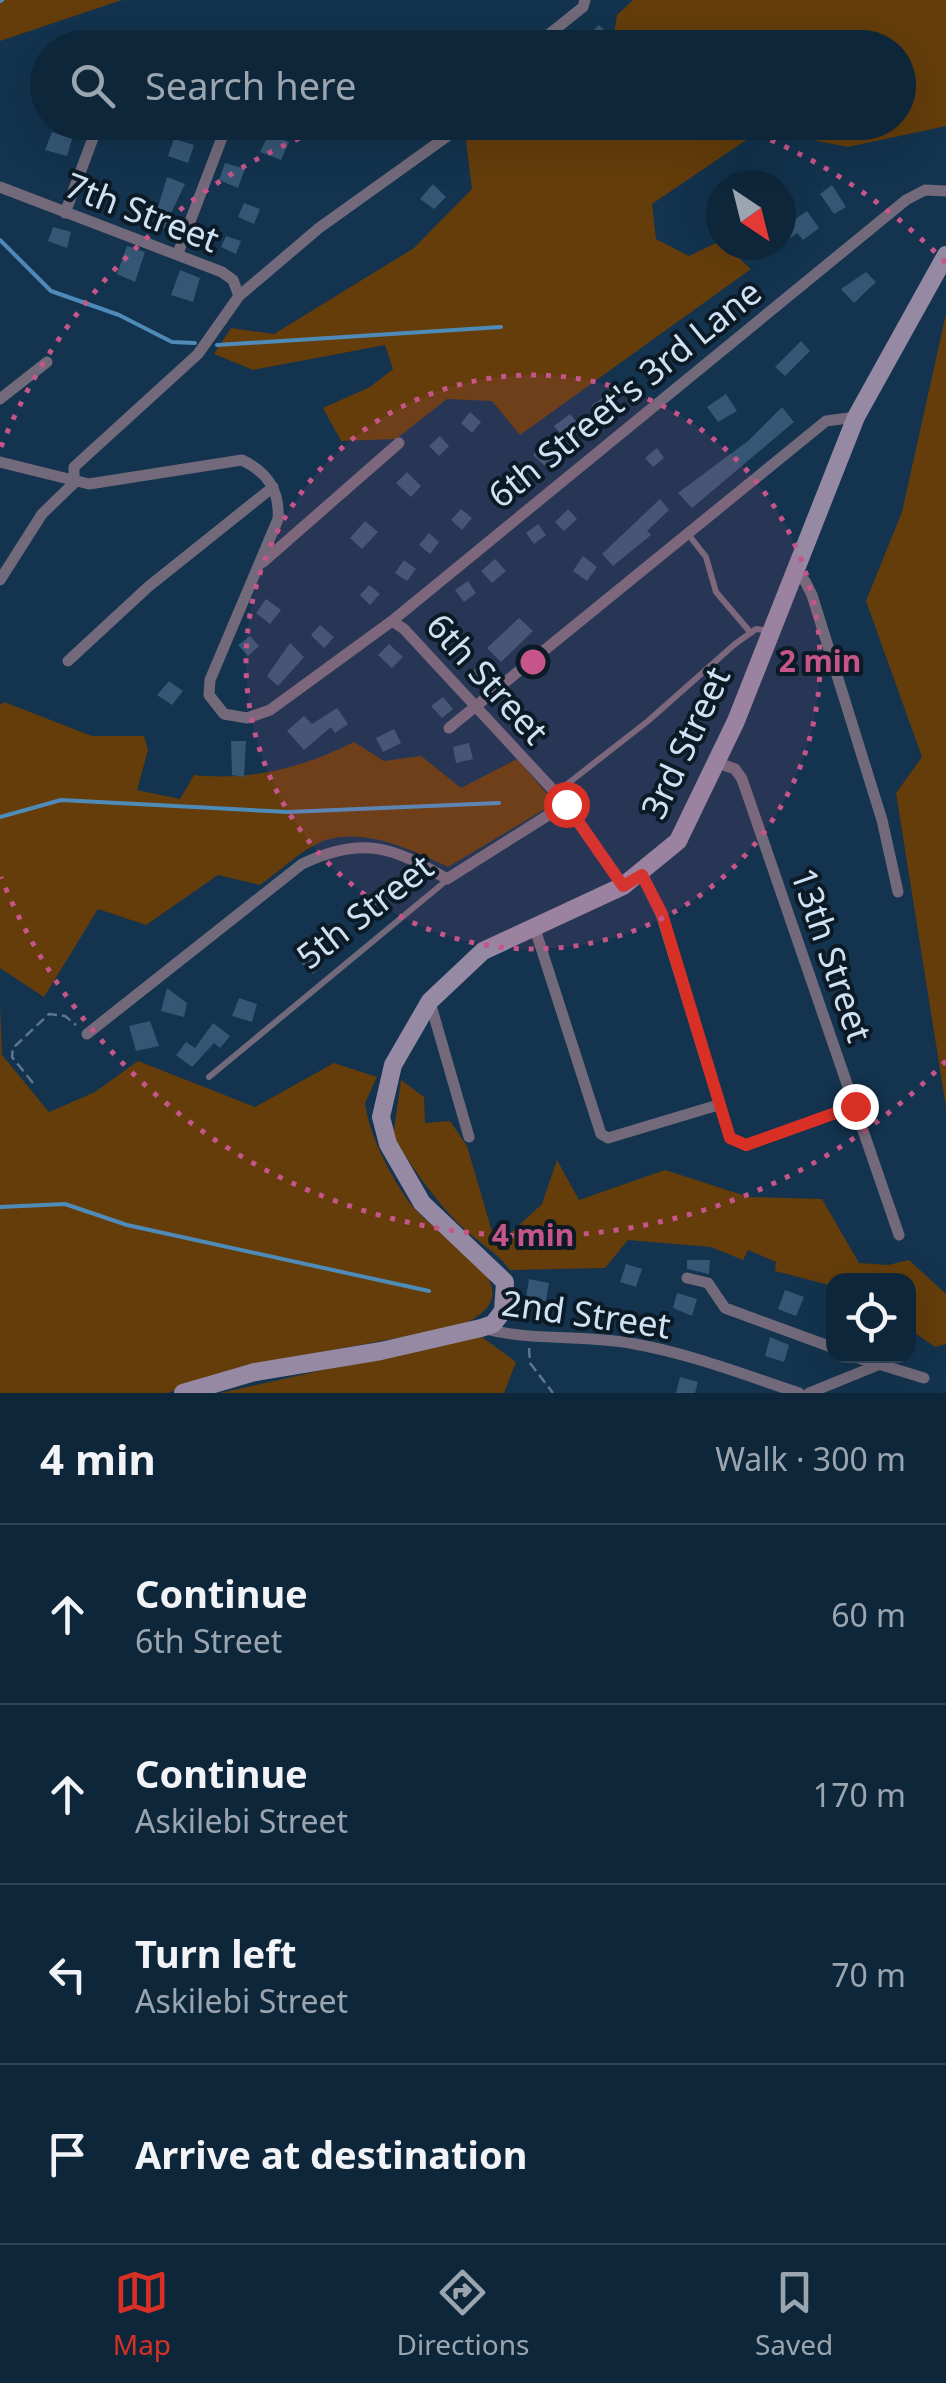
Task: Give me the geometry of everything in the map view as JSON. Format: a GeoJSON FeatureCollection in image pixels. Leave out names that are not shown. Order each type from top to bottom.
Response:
{"type":"FeatureCollection","features":[{"type":"Feature","properties":{"kind":"street"},"geometry":{"type":"LineString","coordinates":[[554,30],[583,7],[585,0]]}},
{"type":"Feature","properties":{"kind":"street"},"geometry":{"type":"LineString","coordinates":[[65,213],[93,140]]}},
{"type":"Feature","properties":{"kind":"street"},"geometry":{"type":"LineString","coordinates":[[178,253],[221,140]]}},
{"type":"Feature","properties":{"kind":"street"},"geometry":{"type":"LineString","coordinates":[[239,296],[319,228],[442,140]]}},
{"type":"Feature","properties":{"kind":"street","name":"7th Street"},"geometry":{"type":"LineString","coordinates":[[0,187],[222,272],[233,280],[239,296],[198,354],[74,468],[74,484],[42,514],[0,580]]}},
{"type":"Feature","properties":{"kind":"street","name":"6th Street's 3rd Lane"},"geometry":{"type":"LineString","coordinates":[[392,621],[906,200],[925,190],[946,192]]}},
{"type":"Feature","properties":{"kind":"street","name":"3rd Street"},"geometry":{"type":"LineString","coordinates":[[481,1328],[493,1324],[504,1311],[504,1282],[422,1203],[388,1144],[381,1117],[393,1065],[430,1001],[483,952],[623,886],[642,875],[678,842],[718,763],[856,418],[946,255]]}},
{"type":"Feature","properties":{"kind":"street"},"geometry":{"type":"LineString","coordinates":[[0,399],[46,362]]}},
{"type":"Feature","properties":{"kind":"street"},"geometry":{"type":"LineString","coordinates":[[449,728],[826,420],[856,418]]}},
{"type":"Feature","properties":{"kind":"street"},"geometry":{"type":"LineString","coordinates":[[262,563],[399,443]]}},
{"type":"Feature","properties":{"kind":"street"},"geometry":{"type":"LineString","coordinates":[[0,462],[74,484],[242,460],[262,470],[273,487],[148,586],[68,661]]}},
{"type":"Feature","properties":{"kind":"street","name":"6th Street"},"geometry":{"type":"LineString","coordinates":[[273,487],[278,519],[210,680],[209,694],[224,714],[247,718],[270,710],[392,621],[404,629],[566,804],[623,886]]}},
{"type":"Feature","properties":{"kind":"street"},"geometry":{"type":"LineString","coordinates":[[793,574],[805,581],[812,595],[882,820],[898,892]]}},
{"type":"Feature","properties":{"kind":"street","name":"13th Street"},"geometry":{"type":"LineString","coordinates":[[718,763],[735,769],[742,779],[899,1234]]}},
{"type":"Feature","properties":{"kind":"street","name":"5th Street"},"geometry":{"type":"LineString","coordinates":[[447,879],[566,804]]}},
{"type":"Feature","properties":{"kind":"street"},"geometry":{"type":"LineString","coordinates":[[87,1034],[302,864],[328,851],[381,847],[408,856],[447,879]]}},
{"type":"Feature","properties":{"kind":"street"},"geometry":{"type":"LineString","coordinates":[[642,875],[662,914],[730,1138],[746,1145],[855,1106]]}},
{"type":"Feature","properties":{"kind":"street"},"geometry":{"type":"LineString","coordinates":[[534,926],[602,1134],[608,1138],[718,1106]]}},
{"type":"Feature","properties":{"kind":"street"},"geometry":{"type":"LineString","coordinates":[[430,1001],[469,1137]]}},
{"type":"Feature","properties":{"kind":"street"},"geometry":{"type":"LineString","coordinates":[[688,1278],[708,1283],[725,1308],[826,1345]]}},
{"type":"Feature","properties":{"kind":"street"},"geometry":{"type":"LineString","coordinates":[[183,1393],[255,1372],[481,1328]]}},
{"type":"Feature","properties":{"kind":"street","name":"2nd Street"},"geometry":{"type":"LineString","coordinates":[[481,1328],[529,1337],[582,1336],[638,1344],[798,1393]]}},
{"type":"Feature","properties":{"kind":"street"},"geometry":{"type":"LineString","coordinates":[[872,1363],[924,1378]]}},
{"type":"Feature","properties":{"kind":"street"},"geometry":{"type":"LineString","coordinates":[[808,1393],[878,1365]]}},
{"type":"Feature","properties":{"kind":"lane"},"geometry":{"type":"LineString","coordinates":[[687,533],[706,557],[716,592],[750,633]]}},
{"type":"Feature","properties":{"kind":"lane"},"geometry":{"type":"LineString","coordinates":[[556,793],[750,633],[772,631]]}},
{"type":"Feature","properties":{"kind":"lane","name":"5th Street"},"geometry":{"type":"LineString","coordinates":[[209,1077],[447,879]]}},
{"type":"Feature","properties":{"kind":"path"},"geometry":{"type":"LineString","coordinates":[[34,1083],[12,1057],[12,1048],[28,1031],[49,1014],[65,1016],[87,1034]]}},
{"type":"Feature","properties":{"kind":"path"},"geometry":{"type":"LineString","coordinates":[[529,1337],[530,1363],[553,1393]]}},
{"type":"Feature","properties":{"kind":"shaded area"},"geometry":{"type":"Polygon","coordinates":[[[0,0],[122,0],[30,30],[0,41],[0,0]]]}},
{"type":"Feature","properties":{"kind":"shaded area"},"geometry":{"type":"Polygon","coordinates":[[[633,0],[946,0],[946,126],[916,132],[916,30],[615,30],[617,15],[633,0]]]}},
{"type":"Feature","properties":{"kind":"shaded area"},"geometry":{"type":"Polygon","coordinates":[[[467,140],[746,140],[652,204],[656,239],[689,256],[706,248],[706,260],[741,260],[751,269],[520,435],[492,401],[447,399],[396,439],[341,441],[323,408],[370,387],[393,369],[385,345],[253,370],[214,354],[231,328],[274,334],[414,248],[472,189],[467,140]]]}},
{"type":"Feature","properties":{"kind":"shaded area"},"geometry":{"type":"Polygon","coordinates":[[[812,140],[881,140],[848,147],[812,140]]]}},
{"type":"Feature","properties":{"kind":"shaded area"},"geometry":{"type":"Polygon","coordinates":[[[946,314],[946,1107],[896,793],[922,757],[866,601],[902,512],[946,314]]]}},
{"type":"Feature","properties":{"kind":"shaded area"},"geometry":{"type":"Polygon","coordinates":[[[4,702],[92,736],[144,736],[148,750],[137,790],[180,799],[194,775],[236,776],[276,770],[354,742],[384,761],[421,756],[461,788],[517,759],[555,803],[448,867],[389,843],[342,837],[309,848],[260,885],[218,875],[146,925],[98,909],[44,997],[0,968],[0,705],[4,702]]]}},
{"type":"Feature","properties":{"kind":"shaded area"},"geometry":{"type":"Polygon","coordinates":[[[0,1005],[2,1055],[49,1112],[95,1092],[138,1061],[255,1107],[334,1063],[377,1077],[365,1103],[388,1167],[409,1202],[478,1265],[489,1281],[492,1297],[482,1312],[457,1327],[239,1367],[168,1393],[0,1393],[0,1005]]]}},
{"type":"Feature","properties":{"kind":"shaded area"},"geometry":{"type":"Polygon","coordinates":[[[401,1080],[424,1097],[425,1123],[450,1121],[467,1146],[493,1235],[504,1239],[542,1204],[557,1160],[579,1200],[665,1170],[749,1197],[822,1199],[859,1263],[888,1265],[909,1260],[946,1294],[946,1344],[935,1347],[916,1334],[916,1273],[826,1273],[826,1284],[775,1271],[776,1262],[748,1250],[743,1260],[711,1247],[628,1240],[605,1268],[510,1270],[442,1206],[393,1137],[401,1080]]]}},
{"type":"Feature","properties":{"kind":"shaded area"},"geometry":{"type":"Polygon","coordinates":[[[479,1335],[516,1362],[504,1393],[220,1393],[479,1335]]]}},
{"type":"Feature","properties":{"kind":"building"},"geometry":{"type":"Polygon","coordinates":[[[49,140],[72,140],[67,156],[45,150],[49,140]]]}},
{"type":"Feature","properties":{"kind":"building"},"geometry":{"type":"Polygon","coordinates":[[[174,140],[194,145],[188,163],[168,156],[174,140]]]}},
{"type":"Feature","properties":{"kind":"building"},"geometry":{"type":"Polygon","coordinates":[[[266,140],[289,142],[281,160],[260,152],[266,140]]]}},
{"type":"Feature","properties":{"kind":"building"},"geometry":{"type":"Polygon","coordinates":[[[225,163],[245,169],[238,188],[219,180],[225,163]]]}},
{"type":"Feature","properties":{"kind":"building"},"geometry":{"type":"Polygon","coordinates":[[[167,177],[185,184],[171,213],[169,230],[153,224],[167,177]]]}},
{"type":"Feature","properties":{"kind":"building"},"geometry":{"type":"Polygon","coordinates":[[[433,184],[446,197],[434,209],[420,199],[433,184]]]}},
{"type":"Feature","properties":{"kind":"building"},"geometry":{"type":"Polygon","coordinates":[[[832,185],[846,207],[834,214],[820,194],[832,185]]]}},
{"type":"Feature","properties":{"kind":"building"},"geometry":{"type":"Polygon","coordinates":[[[244,203],[260,209],[254,224],[238,217],[244,203]]]}},
{"type":"Feature","properties":{"kind":"building"},"geometry":{"type":"Polygon","coordinates":[[[807,211],[819,228],[803,240],[796,234],[796,219],[807,211]]]}},
{"type":"Feature","properties":{"kind":"building"},"geometry":{"type":"Polygon","coordinates":[[[53,227],[71,232],[67,248],[48,241],[53,227]]]}},
{"type":"Feature","properties":{"kind":"building"},"geometry":{"type":"Polygon","coordinates":[[[226,236],[241,241],[236,254],[221,247],[226,236]]]}},
{"type":"Feature","properties":{"kind":"building"},"geometry":{"type":"Polygon","coordinates":[[[127,246],[145,252],[135,282],[117,274],[127,246]]]}},
{"type":"Feature","properties":{"kind":"building"},"geometry":{"type":"Polygon","coordinates":[[[180,270],[200,278],[193,302],[171,295],[180,270]]]}},
{"type":"Feature","properties":{"kind":"building"},"geometry":{"type":"Polygon","coordinates":[[[866,272],[876,282],[854,303],[841,289],[866,272]]]}},
{"type":"Feature","properties":{"kind":"building"},"geometry":{"type":"Polygon","coordinates":[[[801,341],[810,351],[785,376],[775,367],[801,341]]]}},
{"type":"Feature","properties":{"kind":"building"},"geometry":{"type":"Polygon","coordinates":[[[726,394],[737,411],[718,422],[707,407],[726,394]]]}},
{"type":"Feature","properties":{"kind":"building"},"geometry":{"type":"Polygon","coordinates":[[[604,397],[615,413],[602,421],[591,406],[604,397]]]}},
{"type":"Feature","properties":{"kind":"building"},"geometry":{"type":"Polygon","coordinates":[[[782,407],[794,422],[692,508],[678,493],[748,441],[782,407]]]}},
{"type":"Feature","properties":{"kind":"building"},"geometry":{"type":"Polygon","coordinates":[[[470,412],[481,422],[472,433],[461,423],[470,412]]]}},
{"type":"Feature","properties":{"kind":"building"},"geometry":{"type":"Polygon","coordinates":[[[570,414],[581,428],[566,440],[554,426],[570,414]]]}},
{"type":"Feature","properties":{"kind":"building"},"geometry":{"type":"Polygon","coordinates":[[[440,436],[449,446],[439,456],[429,446],[440,436]]]}},
{"type":"Feature","properties":{"kind":"building"},"geometry":{"type":"Polygon","coordinates":[[[544,443],[557,456],[546,467],[533,455],[544,443]]]}},
{"type":"Feature","properties":{"kind":"building"},"geometry":{"type":"Polygon","coordinates":[[[657,448],[664,458],[653,467],[645,458],[657,448]]]}},
{"type":"Feature","properties":{"kind":"building"},"geometry":{"type":"Polygon","coordinates":[[[517,471],[526,481],[516,492],[505,483],[517,471]]]}},
{"type":"Feature","properties":{"kind":"building"},"geometry":{"type":"Polygon","coordinates":[[[407,472],[421,486],[411,497],[396,483],[407,472]]]}},
{"type":"Feature","properties":{"kind":"building"},"geometry":{"type":"Polygon","coordinates":[[[660,499],[669,510],[647,531],[651,535],[613,566],[602,554],[660,499]]]}},
{"type":"Feature","properties":{"kind":"building"},"geometry":{"type":"Polygon","coordinates":[[[461,509],[472,518],[462,530],[451,520],[461,509]]]}},
{"type":"Feature","properties":{"kind":"building"},"geometry":{"type":"Polygon","coordinates":[[[568,509],[577,519],[564,531],[555,522],[568,509]]]}},
{"type":"Feature","properties":{"kind":"building"},"geometry":{"type":"Polygon","coordinates":[[[365,521],[378,532],[362,549],[350,538],[365,521]]]}},
{"type":"Feature","properties":{"kind":"building"},"geometry":{"type":"Polygon","coordinates":[[[538,524],[546,535],[534,544],[526,533],[538,524]]]}},
{"type":"Feature","properties":{"kind":"building"},"geometry":{"type":"Polygon","coordinates":[[[429,533],[439,542],[430,554],[419,545],[429,533]]]}},
{"type":"Feature","properties":{"kind":"building"},"geometry":{"type":"Polygon","coordinates":[[[583,556],[597,567],[587,581],[573,571],[583,556]]]}},
{"type":"Feature","properties":{"kind":"building"},"geometry":{"type":"Polygon","coordinates":[[[495,559],[506,571],[492,583],[481,571],[495,559]]]}},
{"type":"Feature","properties":{"kind":"building"},"geometry":{"type":"Polygon","coordinates":[[[404,560],[416,569],[407,581],[395,573],[404,560]]]}},
{"type":"Feature","properties":{"kind":"building"},"geometry":{"type":"Polygon","coordinates":[[[468,581],[476,593],[464,602],[455,590],[468,581]]]}},
{"type":"Feature","properties":{"kind":"building"},"geometry":{"type":"Polygon","coordinates":[[[369,585],[380,594],[370,605],[360,595],[369,585]]]}},
{"type":"Feature","properties":{"kind":"building"},"geometry":{"type":"Polygon","coordinates":[[[266,599],[281,610],[270,624],[256,613],[266,599]]]}},
{"type":"Feature","properties":{"kind":"building"},"geometry":{"type":"Polygon","coordinates":[[[441,613],[451,622],[442,633],[432,625],[441,613]]]}},
{"type":"Feature","properties":{"kind":"building"},"geometry":{"type":"Polygon","coordinates":[[[519,618],[533,631],[501,662],[487,648],[519,618]]]}},
{"type":"Feature","properties":{"kind":"building"},"geometry":{"type":"Polygon","coordinates":[[[320,625],[334,637],[324,648],[311,635],[320,625]]]}},
{"type":"Feature","properties":{"kind":"building"},"geometry":{"type":"Polygon","coordinates":[[[250,636],[259,646],[248,656],[238,645],[250,636]]]}},
{"type":"Feature","properties":{"kind":"building"},"geometry":{"type":"Polygon","coordinates":[[[290,643],[304,657],[278,686],[267,676],[290,643]]]}},
{"type":"Feature","properties":{"kind":"building"},"geometry":{"type":"Polygon","coordinates":[[[389,644],[403,657],[392,668],[378,655],[389,644]]]}},
{"type":"Feature","properties":{"kind":"building"},"geometry":{"type":"Polygon","coordinates":[[[480,664],[489,676],[476,686],[468,675],[480,664]]]}},
{"type":"Feature","properties":{"kind":"building"},"geometry":{"type":"Polygon","coordinates":[[[169,681],[183,691],[172,705],[157,695],[169,681]]]}},
{"type":"Feature","properties":{"kind":"building"},"geometry":{"type":"Polygon","coordinates":[[[443,697],[453,709],[442,718],[431,706],[443,697]]]}},
{"type":"Feature","properties":{"kind":"building"},"geometry":{"type":"Polygon","coordinates":[[[337,708],[348,724],[335,733],[331,727],[304,750],[287,731],[304,716],[312,724],[337,708]]]}},
{"type":"Feature","properties":{"kind":"building"},"geometry":{"type":"Polygon","coordinates":[[[394,729],[401,743],[383,752],[376,738],[394,729]]]}},
{"type":"Feature","properties":{"kind":"building"},"geometry":{"type":"Polygon","coordinates":[[[231,741],[246,741],[244,777],[232,775],[231,741]]]}},
{"type":"Feature","properties":{"kind":"building"},"geometry":{"type":"Polygon","coordinates":[[[469,743],[473,759],[456,763],[453,747],[469,743]]]}},
{"type":"Feature","properties":{"kind":"building"},"geometry":{"type":"Polygon","coordinates":[[[312,952],[324,964],[313,974],[301,963],[312,952]]]}},
{"type":"Feature","properties":{"kind":"building"},"geometry":{"type":"Polygon","coordinates":[[[167,988],[187,1003],[184,1017],[161,1011],[167,988]]]}},
{"type":"Feature","properties":{"kind":"building"},"geometry":{"type":"Polygon","coordinates":[[[239,998],[257,1004],[252,1022],[232,1016],[239,998]]]}},
{"type":"Feature","properties":{"kind":"building"},"geometry":{"type":"Polygon","coordinates":[[[150,1021],[159,1046],[136,1051],[129,1026],[150,1021]]]}},
{"type":"Feature","properties":{"kind":"building"},"geometry":{"type":"Polygon","coordinates":[[[213,1023],[230,1036],[220,1048],[214,1043],[192,1067],[176,1055],[186,1042],[195,1048],[213,1023]]]}},
{"type":"Feature","properties":{"kind":"building"},"geometry":{"type":"Polygon","coordinates":[[[687,1260],[710,1260],[709,1274],[687,1269],[687,1260]]]}},
{"type":"Feature","properties":{"kind":"building"},"geometry":{"type":"Polygon","coordinates":[[[626,1264],[642,1269],[636,1287],[620,1282],[626,1264]]]}},
{"type":"Feature","properties":{"kind":"building"},"geometry":{"type":"Polygon","coordinates":[[[529,1279],[549,1283],[546,1301],[526,1298],[529,1279]]]}},
{"type":"Feature","properties":{"kind":"building"},"geometry":{"type":"Polygon","coordinates":[[[785,1290],[804,1297],[796,1316],[778,1309],[785,1290]]]}},
{"type":"Feature","properties":{"kind":"building"},"geometry":{"type":"Polygon","coordinates":[[[677,1293],[697,1299],[692,1316],[673,1308],[677,1293]]]}},
{"type":"Feature","properties":{"kind":"building"},"geometry":{"type":"Polygon","coordinates":[[[770,1337],[789,1345],[784,1362],[765,1356],[770,1337]]]}},
{"type":"Feature","properties":{"kind":"building"},"geometry":{"type":"Polygon","coordinates":[[[680,1377],[698,1382],[695,1393],[676,1393],[680,1377]]]}},
{"type":"Feature","properties":{"kind":"waterway"},"geometry":{"type":"LineString","coordinates":[[0,240],[51,291],[119,315],[172,342],[195,343]]}},
{"type":"Feature","properties":{"kind":"waterway"},"geometry":{"type":"LineString","coordinates":[[217,345],[501,327]]}},
{"type":"Feature","properties":{"kind":"waterway"},"geometry":{"type":"LineString","coordinates":[[0,817],[61,800],[288,812],[499,803]]}},
{"type":"Feature","properties":{"kind":"waterway"},"geometry":{"type":"LineString","coordinates":[[0,1207],[65,1204],[127,1225],[429,1291]]}},
{"type":"Feature","properties":{"kind":"route"},"geometry":{"type":"LineString","coordinates":[[566,804],[623,886],[642,875],[662,914],[730,1138],[746,1145],[855,1106]]}}]}
